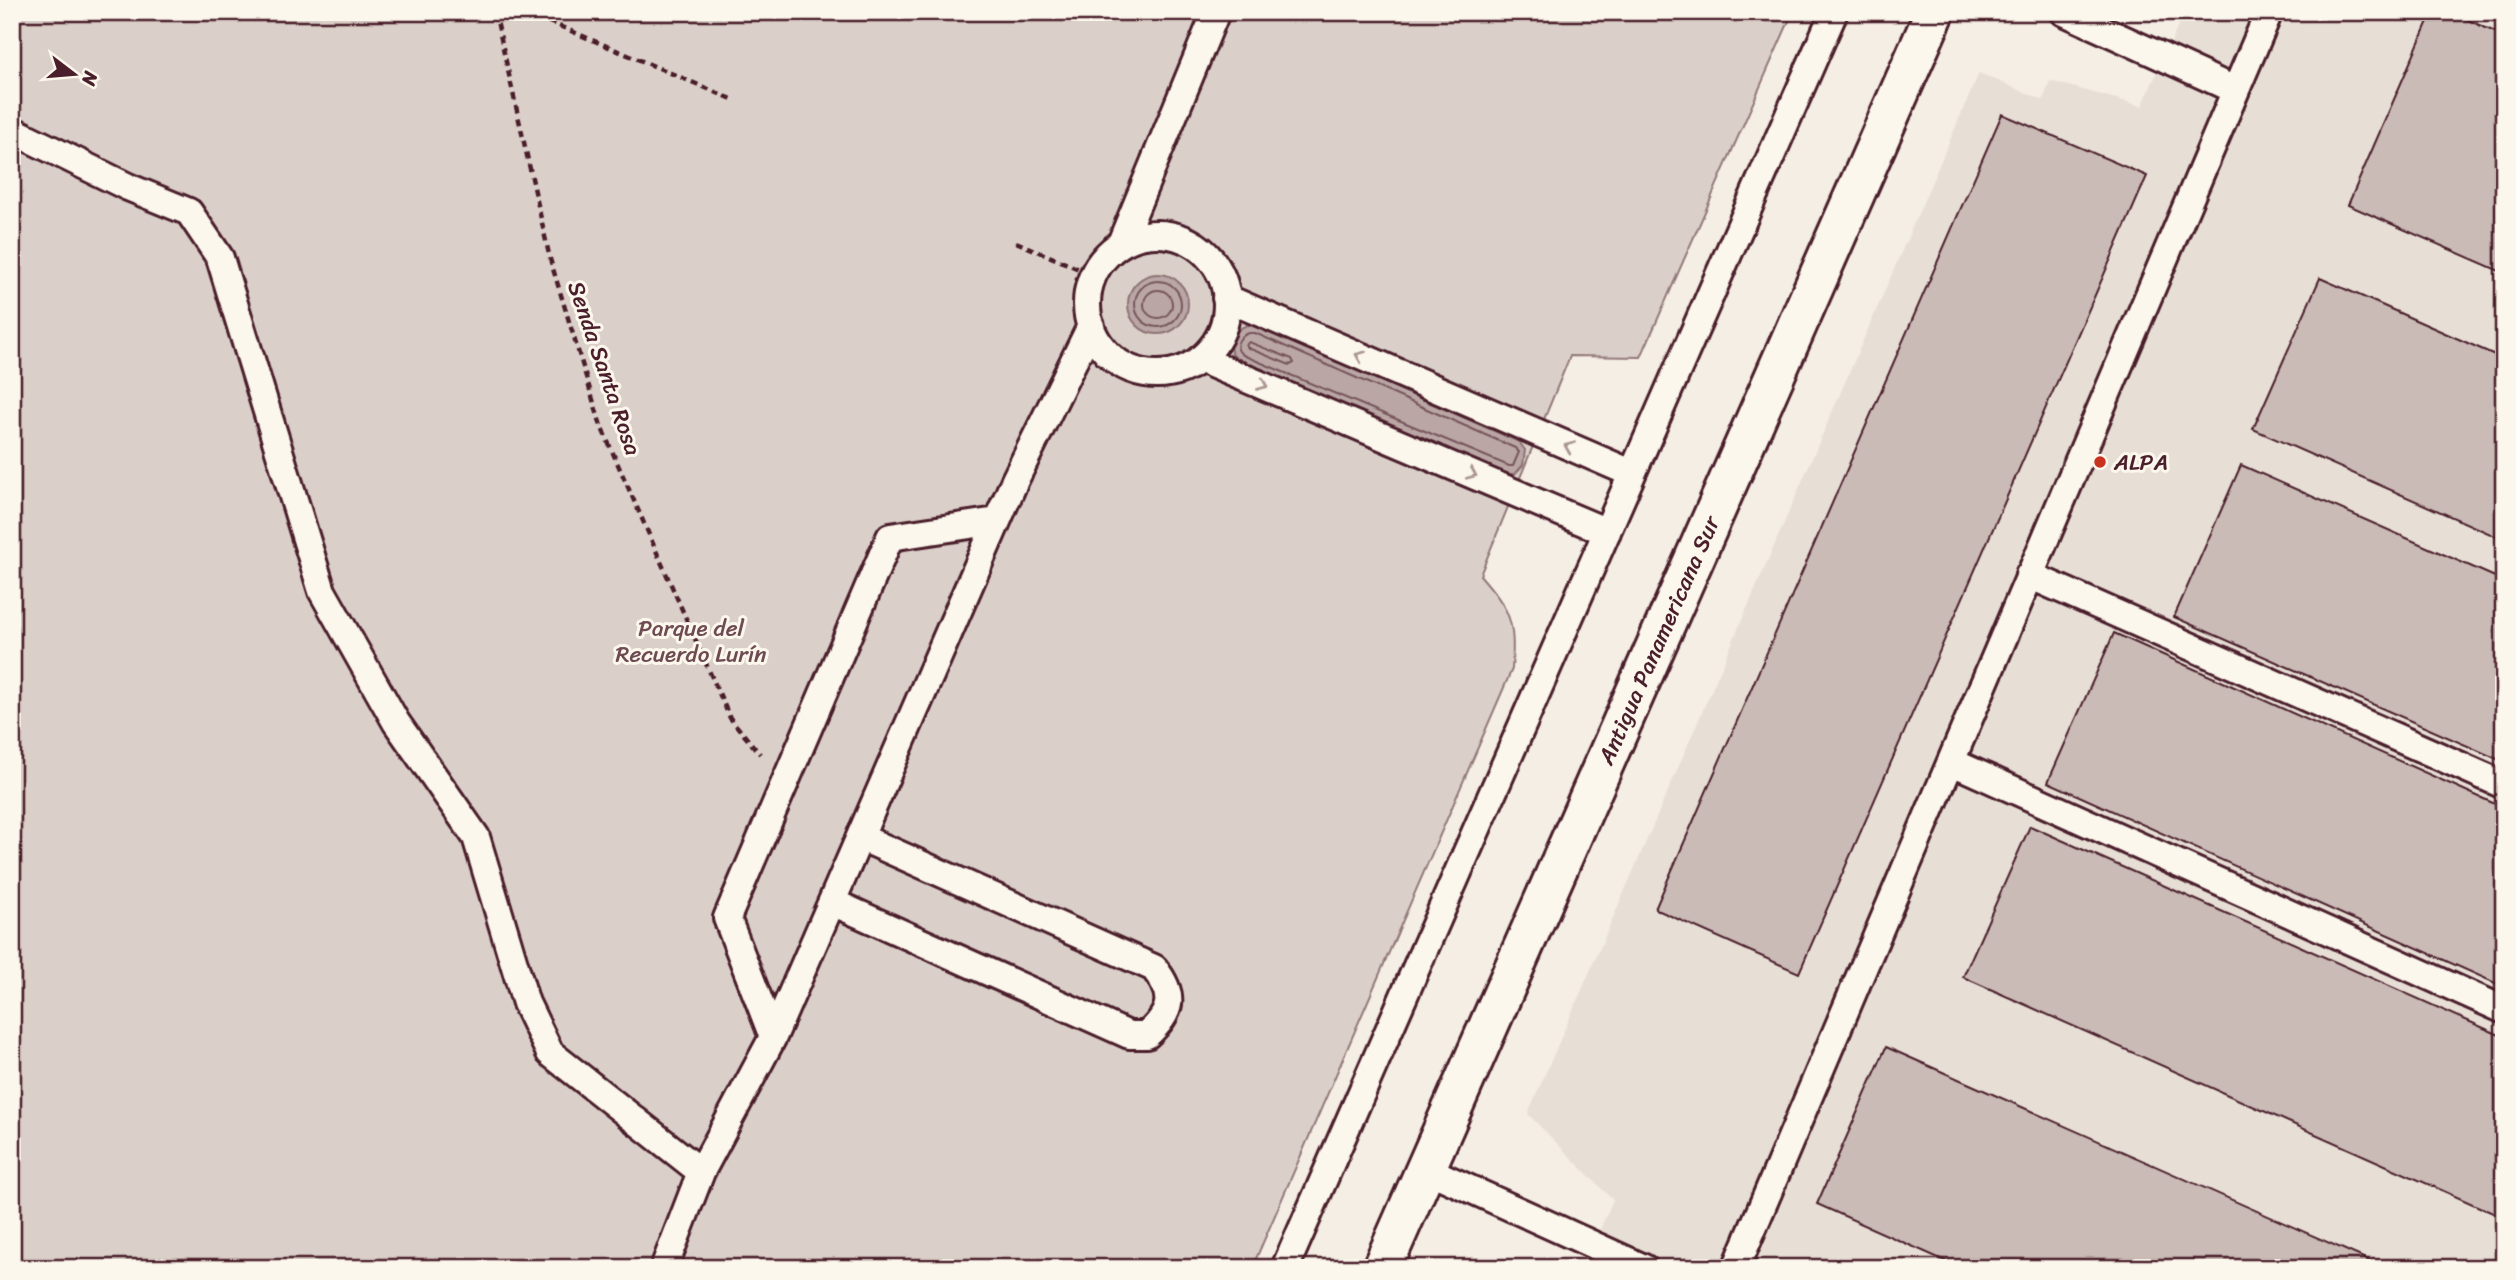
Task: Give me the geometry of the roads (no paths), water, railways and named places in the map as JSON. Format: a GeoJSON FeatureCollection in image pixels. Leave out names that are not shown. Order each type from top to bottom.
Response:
{"type":"FeatureCollection","features":[{"type":"Feature","properties":{"kind":"main road","name":"Antigua Panamericana Sur"},"geometry":{"type":"LineString","coordinates":[[1382,1268],[1935,12]]}},
{"type":"Feature","properties":{"kind":"lane"},"geometry":{"type":"LineString","coordinates":[[1285,1268],[1834,12]]}},
{"type":"Feature","properties":{"kind":"lane"},"geometry":{"type":"LineString","coordinates":[[2064,12],[2235,90]]}},
{"type":"Feature","properties":{"kind":"lane"},"geometry":{"type":"LineString","coordinates":[[1736,1268],[2269,12]]}},
{"type":"Feature","properties":{"kind":"lane"},"geometry":{"type":"LineString","coordinates":[[1121,243],[1210,16]]}},
{"type":"Feature","properties":{"kind":"lane"},"geometry":{"type":"LineString","coordinates":[[12,130],[128,187],[189,212],[220,258],[322,591],[396,722],[476,836],[526,1003],[550,1054],[701,1172]]}},
{"type":"Feature","properties":{"kind":"lane"},"geometry":{"type":"LineString","coordinates":[[1164,234],[1185,239],[1204,251],[1218,269],[1226,298],[1223,328],[1200,359],[1180,369],[1159,374],[1137,371],[1117,362],[1101,346],[1091,326],[1087,304],[1093,275],[1108,253],[1121,243],[1142,235],[1164,234]]}},
{"type":"Feature","properties":{"kind":"lane"},"geometry":{"type":"LineString","coordinates":[[1226,298],[1631,474]]}},
{"type":"Feature","properties":{"kind":"lane"},"geometry":{"type":"LineString","coordinates":[[664,1268],[701,1172],[774,1037],[1015,480],[1091,326]]}},
{"type":"Feature","properties":{"kind":"lane"},"geometry":{"type":"LineString","coordinates":[[1200,359],[1607,532]]}},
{"type":"Feature","properties":{"kind":"lane"},"geometry":{"type":"LineString","coordinates":[[774,1037],[727,918],[890,537],[997,521]]}},
{"type":"Feature","properties":{"kind":"lane"},"geometry":{"type":"LineString","coordinates":[[2029,575],[2504,785]]}},
{"type":"Feature","properties":{"kind":"lane"},"geometry":{"type":"LineString","coordinates":[[1952,762],[2504,1010]]}},
{"type":"Feature","properties":{"kind":"lane"},"geometry":{"type":"LineString","coordinates":[[832,902],[1129,1035],[1147,1035],[1162,1021],[1170,1001],[1164,980],[1154,968],[860,837]]}},
{"type":"Feature","properties":{"kind":"lane"},"geometry":{"type":"LineString","coordinates":[[1426,1168],[1644,1268]]}},
{"type":"Feature","properties":{"kind":"water"},"geometry":{"type":"Polygon","coordinates":[[[1152,274],[1164,274],[1183,287],[1188,304],[1186,316],[1175,329],[1164,334],[1152,334],[1133,321],[1128,310],[1128,298],[1141,279],[1152,274]]]}},
{"type":"Feature","properties":{"kind":"water"},"geometry":{"type":"Polygon","coordinates":[[[1247,325],[1256,326],[1519,442],[1525,450],[1523,465],[1515,474],[1508,474],[1241,362],[1232,353],[1230,342],[1236,332],[1247,325]]]}},
{"type":"Feature","properties":{"kind":"place","name":"ALPA"},"geometry":{"type":"Point","coordinates":[2100,462]}},
{"type":"Feature","properties":{"kind":"park label","name":"Parque del Recuerdo Lurín"},"geometry":{"type":"Point","coordinates":[691,641]}}]}
